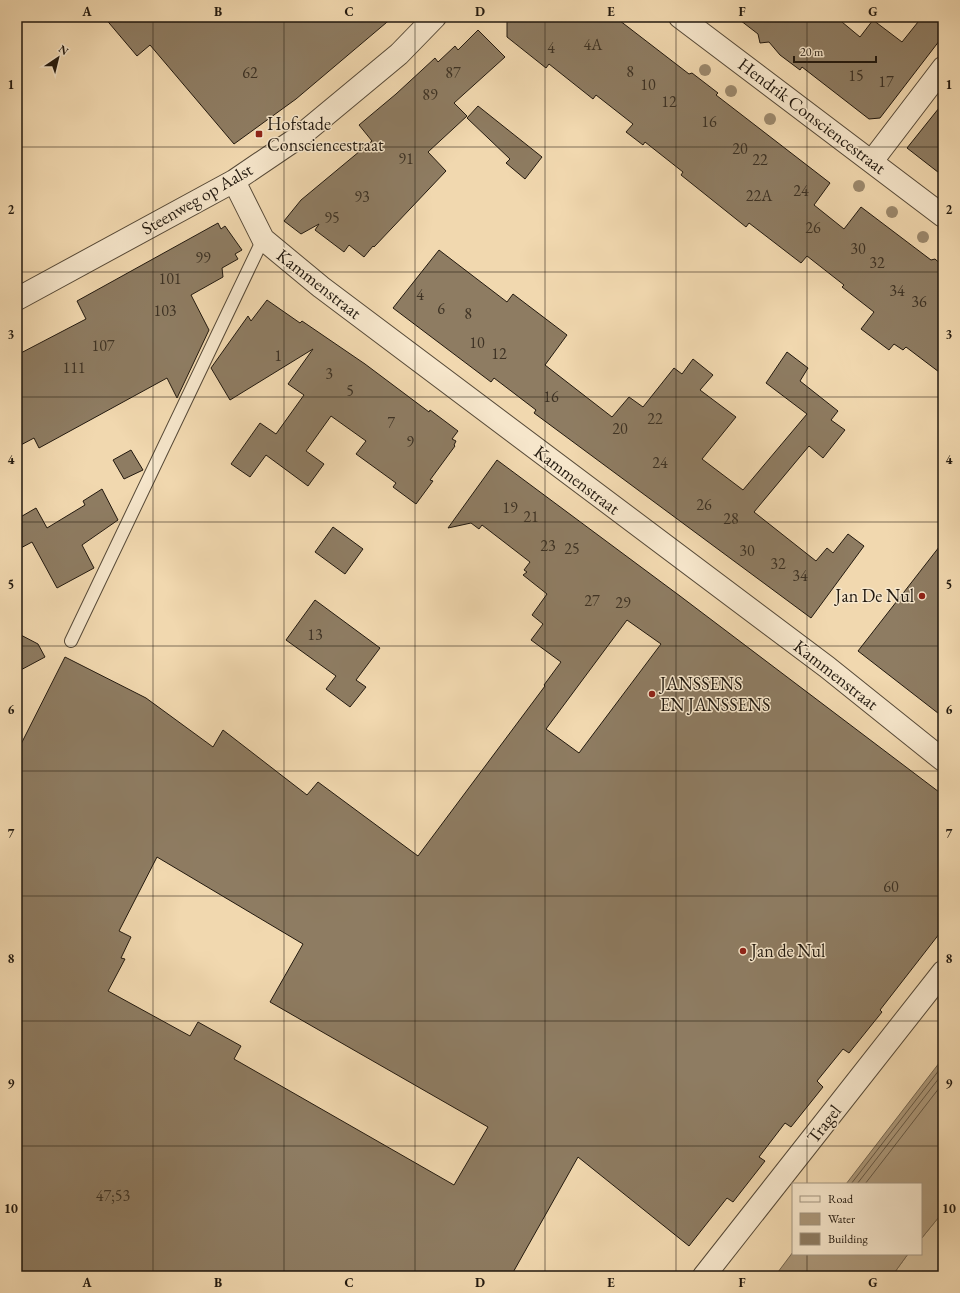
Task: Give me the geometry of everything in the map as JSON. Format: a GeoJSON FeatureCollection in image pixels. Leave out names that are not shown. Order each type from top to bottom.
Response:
{"type":"FeatureCollection","features":[{"type":"Feature","properties":{"kind":"street","name":"Steenweg op Aalst"},"geometry":{"type":"LineString","coordinates":[[17,299],[234,181],[299,137],[399,54],[435,17]]}},
{"type":"Feature","properties":{"kind":"street","name":"Hendrik Consciencestraat"},"geometry":{"type":"LineString","coordinates":[[680,17],[943,216]]}},
{"type":"Feature","properties":{"kind":"street"},"geometry":{"type":"LineString","coordinates":[[872,162],[943,68]]}},
{"type":"Feature","properties":{"kind":"street","name":"Kammenstraat"},"geometry":{"type":"LineString","coordinates":[[234,181],[263,239],[321,287],[820,662],[943,760]]}},
{"type":"Feature","properties":{"kind":"street","name":"Tragel"},"geometry":{"type":"LineString","coordinates":[[704,1276],[943,972]]}},
{"type":"Feature","properties":{"kind":"lane"},"geometry":{"type":"LineString","coordinates":[[71,641],[263,239]]}},
{"type":"Feature","properties":{"kind":"shaded area"},"geometry":{"type":"Polygon","coordinates":[[[943,1212],[943,1276],[892,1276],[907,1255],[922,1255],[922,1238],[943,1212]]]}},
{"type":"Feature","properties":{"kind":"water"},"geometry":{"type":"Polygon","coordinates":[[[943,1058],[943,1212],[922,1238],[922,1183],[847,1183],[943,1058]]]}},
{"type":"Feature","properties":{"kind":"water"},"geometry":{"type":"Polygon","coordinates":[[[792,1253],[792,1255],[907,1255],[892,1276],[775,1276],[792,1253]]]}},
{"type":"Feature","properties":{"kind":"building"},"geometry":{"type":"Polygon","coordinates":[[[104,17],[393,17],[296,99],[234,144],[150,45],[137,56],[104,17]]]}},
{"type":"Feature","properties":{"kind":"building"},"geometry":{"type":"Polygon","coordinates":[[[507,17],[615,17],[689,74],[692,73],[718,93],[716,95],[830,183],[814,205],[844,229],[861,207],[931,260],[935,259],[943,266],[943,375],[906,347],[903,350],[894,344],[889,350],[861,329],[874,312],[842,287],[844,285],[807,256],[801,263],[749,223],[746,227],[681,175],[683,172],[645,142],[643,145],[626,132],[633,124],[596,95],[593,99],[549,64],[546,68],[507,37],[507,17]]]}},
{"type":"Feature","properties":{"kind":"building"},"geometry":{"type":"Polygon","coordinates":[[[736,17],[836,17],[860,37],[873,20],[902,42],[922,17],[943,17],[943,36],[880,118],[869,119],[802,67],[800,70],[780,55],[769,42],[760,43],[758,34],[736,17]]]}},
{"type":"Feature","properties":{"kind":"building"},"geometry":{"type":"Polygon","coordinates":[[[478,30],[505,57],[454,103],[467,116],[428,152],[446,171],[364,257],[349,245],[344,252],[315,230],[319,224],[301,234],[284,221],[301,200],[372,141],[359,125],[396,94],[435,58],[438,62],[455,46],[458,50],[478,30]]]}},
{"type":"Feature","properties":{"kind":"building"},"geometry":{"type":"Polygon","coordinates":[[[943,103],[943,176],[907,148],[943,103]]]}},
{"type":"Feature","properties":{"kind":"building"},"geometry":{"type":"Polygon","coordinates":[[[478,106],[542,157],[525,179],[506,163],[510,159],[467,118],[478,106]]]}},
{"type":"Feature","properties":{"kind":"building"},"geometry":{"type":"Polygon","coordinates":[[[218,223],[221,229],[225,226],[242,250],[235,254],[238,259],[222,268],[223,277],[191,295],[209,330],[177,398],[167,378],[39,448],[34,438],[17,447],[17,355],[86,319],[77,301],[218,223]]]}},
{"type":"Feature","properties":{"kind":"building"},"geometry":{"type":"Polygon","coordinates":[[[439,250],[507,302],[513,294],[567,335],[545,365],[612,417],[629,397],[643,407],[674,368],[682,374],[693,359],[713,375],[700,390],[736,417],[702,459],[743,490],[807,414],[766,383],[787,352],[808,368],[800,381],[838,411],[831,420],[845,430],[823,458],[809,446],[754,512],[816,561],[827,548],[833,553],[848,534],[864,546],[811,618],[534,413],[536,410],[494,378],[491,382],[393,308],[439,250]]]}},
{"type":"Feature","properties":{"kind":"building"},"geometry":{"type":"Polygon","coordinates":[[[267,300],[300,323],[302,321],[365,364],[429,412],[430,410],[458,431],[452,439],[456,441],[455,446],[430,480],[433,481],[416,504],[393,487],[396,483],[356,454],[366,441],[331,416],[306,451],[324,464],[308,486],[266,455],[250,477],[231,464],[260,423],[276,434],[304,395],[288,384],[313,349],[230,400],[211,368],[248,316],[251,321],[267,300]]]}},
{"type":"Feature","properties":{"kind":"building"},"geometry":{"type":"Polygon","coordinates":[[[131,450],[143,470],[124,479],[113,460],[131,450]]]}},
{"type":"Feature","properties":{"kind":"building"},"geometry":{"type":"Polygon","coordinates":[[[497,460],[943,795],[943,929],[880,1010],[882,1012],[849,1053],[843,1049],[817,1081],[823,1087],[791,1127],[785,1123],[759,1157],[765,1161],[733,1202],[727,1198],[689,1246],[578,1157],[511,1276],[17,1276],[17,752],[65,657],[146,698],[213,747],[223,730],[307,795],[318,782],[418,856],[545,686],[544,685],[561,662],[531,640],[543,624],[532,615],[547,594],[523,575],[527,572],[524,570],[530,562],[482,525],[479,529],[471,523],[448,528],[497,460]],[[627,620],[546,729],[579,753],[661,644],[627,620]],[[157,857],[119,931],[131,937],[121,958],[125,959],[108,991],[190,1036],[198,1022],[241,1046],[234,1059],[454,1185],[488,1127],[270,1002],[303,944],[157,857]]]}},
{"type":"Feature","properties":{"kind":"building"},"geometry":{"type":"Polygon","coordinates":[[[102,489],[118,520],[82,545],[94,568],[57,588],[32,542],[17,550],[17,519],[36,508],[47,528],[85,505],[83,501],[102,489]]]}},
{"type":"Feature","properties":{"kind":"building"},"geometry":{"type":"Polygon","coordinates":[[[333,527],[363,549],[345,574],[315,552],[333,527]]]}},
{"type":"Feature","properties":{"kind":"building","name":"Jan De Nul"},"geometry":{"type":"Polygon","coordinates":[[[943,542],[943,717],[858,651],[943,542]]]}},
{"type":"Feature","properties":{"kind":"building"},"geometry":{"type":"Polygon","coordinates":[[[315,600],[380,648],[356,680],[366,687],[350,707],[326,689],[336,676],[286,640],[315,600]]]}},
{"type":"Feature","properties":{"kind":"building"},"geometry":{"type":"Polygon","coordinates":[[[17,633],[38,644],[45,657],[17,672],[17,633]]]}},
{"type":"Feature","properties":{"kind":"place","name":"Hofstade Consciencestraat"},"geometry":{"type":"Point","coordinates":[259,134]}},
{"type":"Feature","properties":{"kind":"place","name":"Jan De Nul"},"geometry":{"type":"Point","coordinates":[922,596]}},
{"type":"Feature","properties":{"kind":"place","name":"JANSSENS EN JANSSENS"},"geometry":{"type":"Point","coordinates":[652,694]}},
{"type":"Feature","properties":{"kind":"place","name":"Jan de Nul"},"geometry":{"type":"Point","coordinates":[743,951]}}]}
